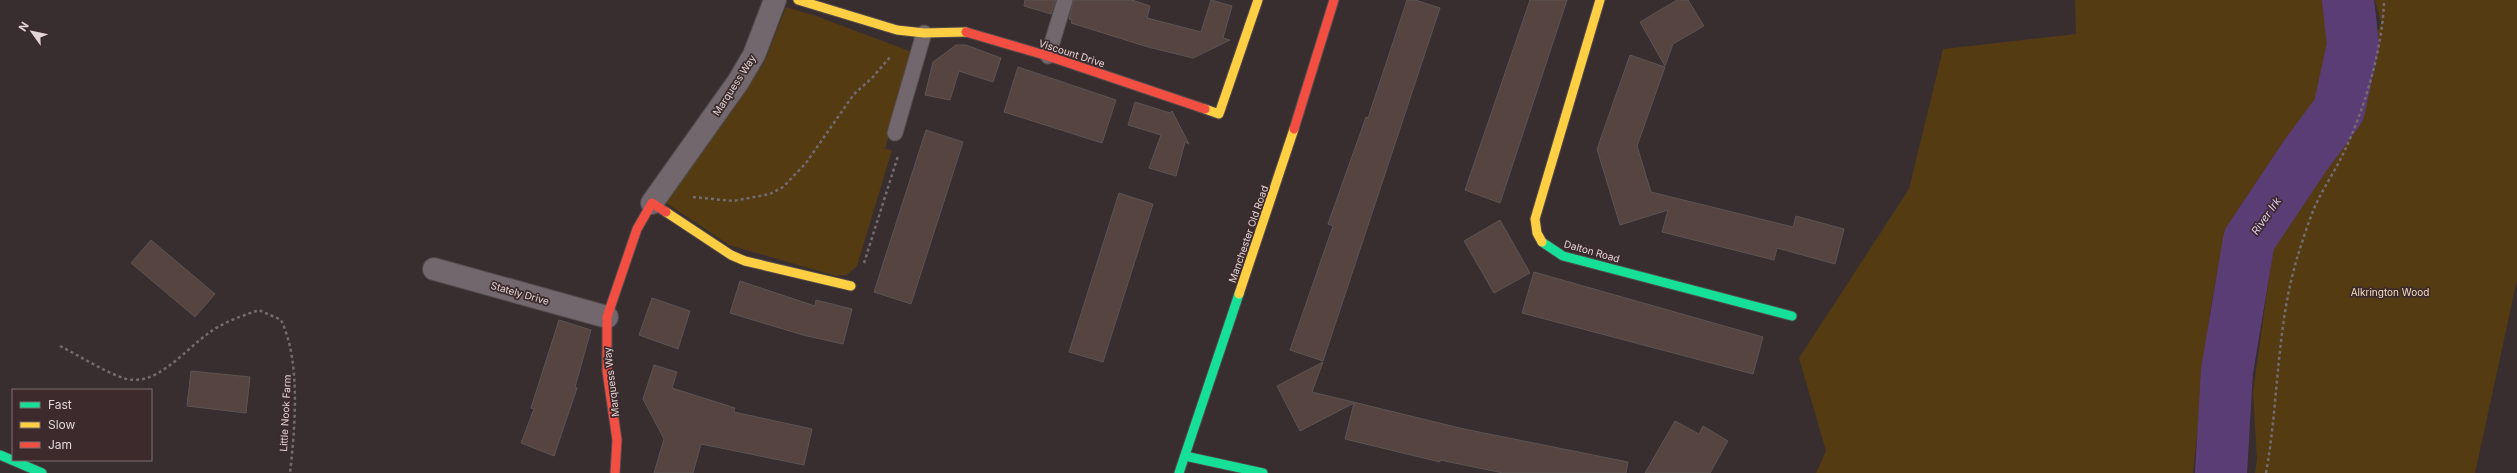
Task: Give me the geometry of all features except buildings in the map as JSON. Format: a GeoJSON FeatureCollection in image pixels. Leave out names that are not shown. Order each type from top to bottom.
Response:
{"type":"FeatureCollection","features":[{"type":"Feature","properties":{"kind":"street","name":"Marquess Way"},"geometry":{"type":"LineString","coordinates":[[615,473],[617,440],[607,371],[607,317],[637,229],[652,203],[738,82],[757,49],[775,0]]}},
{"type":"Feature","properties":{"kind":"street","name":"Viscount Drive"},"geometry":{"type":"LineString","coordinates":[[798,0],[898,30],[924,34],[968,32],[1048,56],[1219,114],[1258,0]]}},
{"type":"Feature","properties":{"kind":"street","name":"Manchester Old Road"},"geometry":{"type":"LineString","coordinates":[[1179,473],[1284,160],[1334,0]]}},
{"type":"Feature","properties":{"kind":"street","name":"Dalton Road"},"geometry":{"type":"LineString","coordinates":[[1600,0],[1535,218],[1536,233],[1544,246],[1563,256],[1792,316]]}},
{"type":"Feature","properties":{"kind":"street"},"geometry":{"type":"LineString","coordinates":[[652,203],[731,255],[745,261],[851,286]]}},
{"type":"Feature","properties":{"kind":"street","name":"Stately Drive"},"geometry":{"type":"LineString","coordinates":[[434,269],[607,317]]}},
{"type":"Feature","properties":{"kind":"street"},"geometry":{"type":"LineString","coordinates":[[0,455],[12,460]]}},
{"type":"Feature","properties":{"kind":"street"},"geometry":{"type":"LineString","coordinates":[[1185,456],[1263,473]]}},
{"type":"Feature","properties":{"kind":"street"},"geometry":{"type":"LineString","coordinates":[[14,461],[42,473]]}},
{"type":"Feature","properties":{"kind":"lane"},"geometry":{"type":"LineString","coordinates":[[1048,56],[1065,0]]}},
{"type":"Feature","properties":{"kind":"lane"},"geometry":{"type":"LineString","coordinates":[[894,133],[924,34]]}},
{"type":"Feature","properties":{"kind":"path"},"geometry":{"type":"LineString","coordinates":[[2266,473],[2273,435],[2287,299],[2298,256],[2316,205],[2344,153],[2368,88],[2383,19],[2384,0]]}},
{"type":"Feature","properties":{"kind":"path"},"geometry":{"type":"LineString","coordinates":[[668,180],[694,198],[733,201],[770,194],[783,187],[806,163],[854,94],[891,58],[898,30]]}},
{"type":"Feature","properties":{"kind":"path"},"geometry":{"type":"LineString","coordinates":[[851,286],[860,275],[901,148],[894,133]]}},
{"type":"Feature","properties":{"kind":"path","name":"Little Nook Farm"},"geometry":{"type":"LineString","coordinates":[[60,346],[123,378],[138,380],[170,367],[209,332],[239,318],[259,310],[281,320],[288,334],[295,370],[290,473]]}},
{"type":"Feature","properties":{"kind":"green space"},"geometry":{"type":"Polygon","coordinates":[[[2075,0],[2327,0],[2337,31],[2337,55],[2334,75],[2324,103],[2299,144],[2241,221],[2218,268],[2210,312],[2193,473],[1816,473],[1826,451],[1799,358],[1909,189],[1943,49],[2076,34],[2075,0]]]}},
{"type":"Feature","properties":{"kind":"green space","name":"Alkrington Wood"},"geometry":{"type":"Polygon","coordinates":[[[2375,0],[2517,0],[2517,280],[2475,473],[2255,473],[2257,459],[2253,392],[2273,249],[2346,131],[2381,22],[2375,0]]]}},
{"type":"Feature","properties":{"kind":"green space"},"geometry":{"type":"Polygon","coordinates":[[[786,7],[816,16],[912,52],[885,149],[892,150],[857,266],[847,275],[836,276],[729,245],[662,200],[730,114],[764,63],[786,7]]]}},
{"type":"Feature","properties":{"kind":"waterway","name":"River Irk"},"geometry":{"type":"LineString","coordinates":[[2221,473],[2227,371],[2249,240],[2305,156],[2339,110],[2353,45],[2348,0]]}},
{"type":"Feature","properties":{"kind":"traffic: fast"},"geometry":{"type":"LineString","coordinates":[[1542,242],[1563,256],[1792,316]]}},
{"type":"Feature","properties":{"kind":"traffic: fast"},"geometry":{"type":"LineString","coordinates":[[1179,473],[1239,294]]}},
{"type":"Feature","properties":{"kind":"traffic: fast"},"geometry":{"type":"LineString","coordinates":[[0,455],[12,460]]}},
{"type":"Feature","properties":{"kind":"traffic: fast"},"geometry":{"type":"LineString","coordinates":[[1185,456],[1263,473]]}},
{"type":"Feature","properties":{"kind":"traffic: fast"},"geometry":{"type":"LineString","coordinates":[[14,461],[42,473]]}},
{"type":"Feature","properties":{"kind":"traffic: slow"},"geometry":{"type":"LineString","coordinates":[[798,0],[897,30],[924,33],[966,32]]}},
{"type":"Feature","properties":{"kind":"traffic: slow"},"geometry":{"type":"LineString","coordinates":[[1205,109],[1219,114],[1258,0]]}},
{"type":"Feature","properties":{"kind":"traffic: slow"},"geometry":{"type":"LineString","coordinates":[[1542,242],[1537,233],[1535,219],[1600,0]]}},
{"type":"Feature","properties":{"kind":"traffic: slow"},"geometry":{"type":"LineString","coordinates":[[1239,294],[1294,129]]}},
{"type":"Feature","properties":{"kind":"traffic: slow"},"geometry":{"type":"LineString","coordinates":[[666,212],[731,255],[745,261],[851,286]]}},
{"type":"Feature","properties":{"kind":"traffic: jam"},"geometry":{"type":"LineString","coordinates":[[1294,129],[1334,0]]}},
{"type":"Feature","properties":{"kind":"traffic: jam"},"geometry":{"type":"LineString","coordinates":[[966,32],[1048,56],[1205,109]]}},
{"type":"Feature","properties":{"kind":"traffic: jam"},"geometry":{"type":"LineString","coordinates":[[615,473],[617,440],[607,371],[607,317],[637,229],[652,203],[666,212]]}}]}
